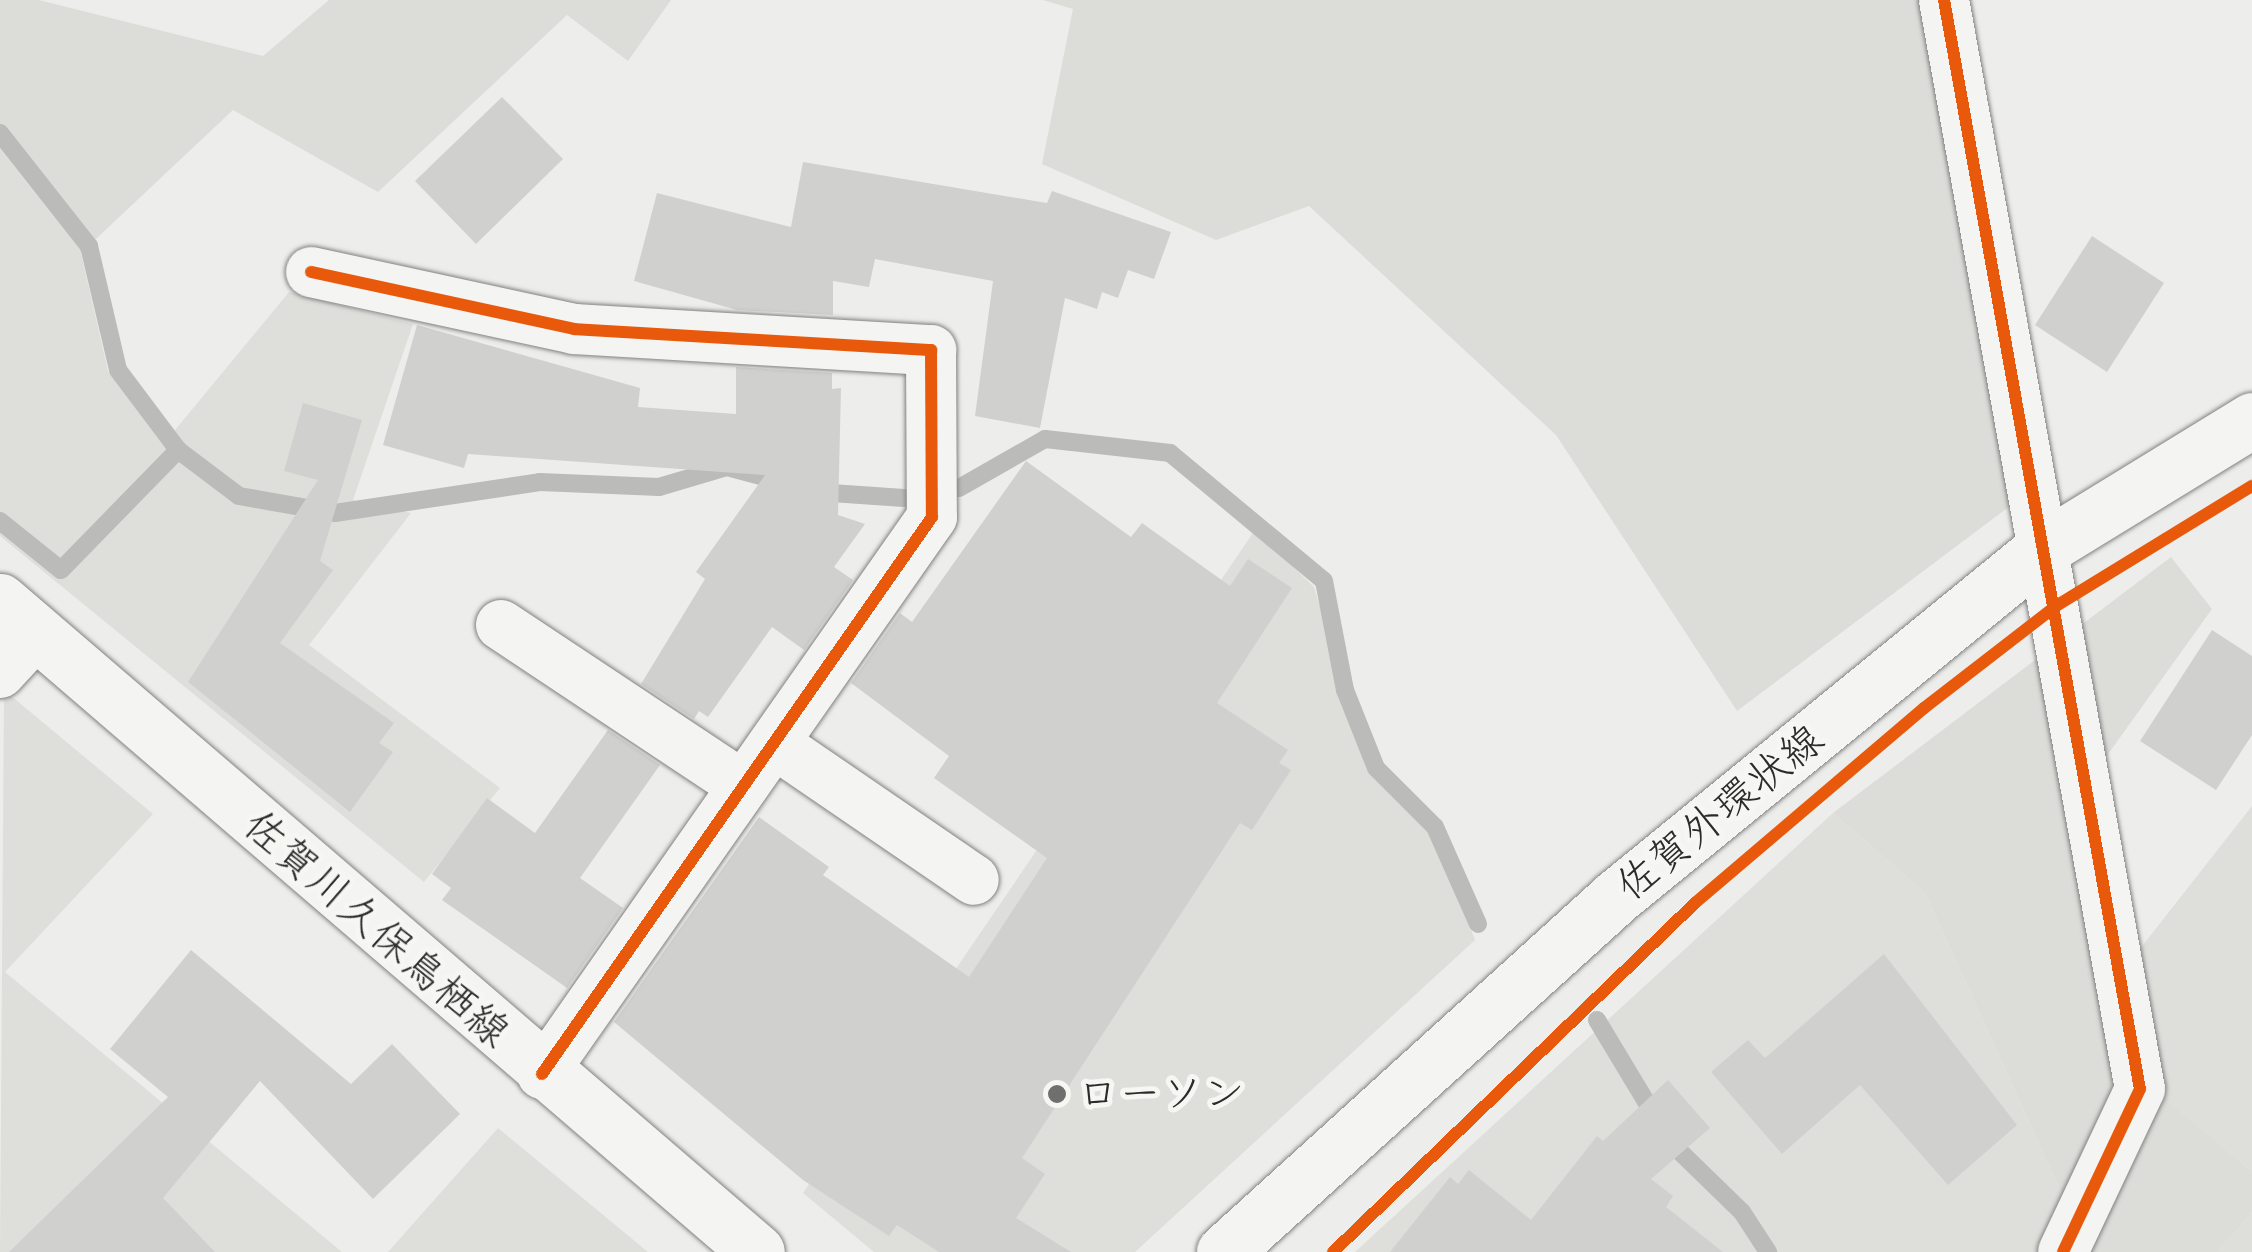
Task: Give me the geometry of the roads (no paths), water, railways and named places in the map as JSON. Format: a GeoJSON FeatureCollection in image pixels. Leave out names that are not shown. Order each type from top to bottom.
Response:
{"type":"FeatureCollection","features":[{"type":"Feature","properties":{"kind":"main road","name":"佐賀外環状線"},"geometry":{"type":"LineString","coordinates":[[1224,1252],[1617,896],[2045,547],[2252,420]]}},
{"type":"Feature","properties":{"kind":"main road","name":"佐賀川久保鳥栖線"},"geometry":{"type":"LineString","coordinates":[[18,617],[542,1074],[757,1252]]}},
{"type":"Feature","properties":{"kind":"street"},"geometry":{"type":"LineString","coordinates":[[1944,0],[2140,1089],[2064,1252]]}},
{"type":"Feature","properties":{"kind":"street"},"geometry":{"type":"LineString","coordinates":[[311,272],[574,329],[931,350],[932,516],[542,1074]]}},
{"type":"Feature","properties":{"kind":"street"},"geometry":{"type":"LineString","coordinates":[[0,673],[18,617]]}},
{"type":"Feature","properties":{"kind":"street"},"geometry":{"type":"LineString","coordinates":[[501,625],[743,786]]}},
{"type":"Feature","properties":{"kind":"street"},"geometry":{"type":"LineString","coordinates":[[774,743],[974,880]]}},
{"type":"Feature","properties":{"kind":"waterway"},"geometry":{"type":"LineString","coordinates":[[0,133],[89,246],[118,370],[178,450],[239,496],[335,513],[540,482],[659,487],[727,467],[787,483]]}},
{"type":"Feature","properties":{"kind":"waterway"},"geometry":{"type":"LineString","coordinates":[[959,488],[1045,439],[1170,453],[1324,581],[1345,690],[1376,768],[1435,827],[1478,924]]}},
{"type":"Feature","properties":{"kind":"waterway"},"geometry":{"type":"LineString","coordinates":[[0,521],[61,570],[178,450]]}},
{"type":"Feature","properties":{"kind":"waterway"},"geometry":{"type":"LineString","coordinates":[[817,492],[904,498]]}},
{"type":"Feature","properties":{"kind":"waterway"},"geometry":{"type":"LineString","coordinates":[[1597,1020],[1671,1143],[1742,1212],[1768,1252]]}},
{"type":"Feature","properties":{"kind":"place","name":"ローソン"},"geometry":{"type":"Point","coordinates":[1057,1094]}}]}
